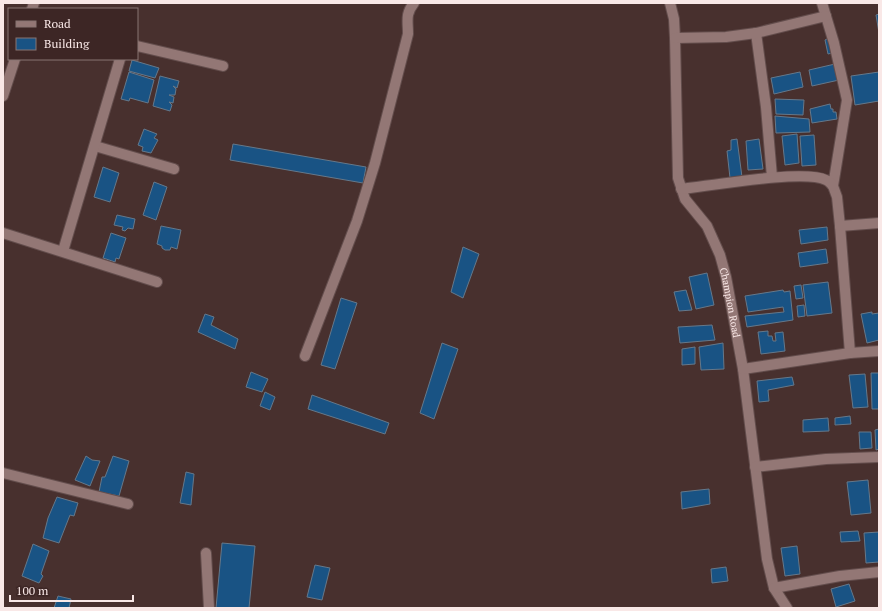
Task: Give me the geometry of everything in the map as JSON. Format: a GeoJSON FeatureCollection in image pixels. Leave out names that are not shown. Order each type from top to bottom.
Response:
{"type":"FeatureCollection","features":[{"type":"Feature","properties":{"kind":"street"},"geometry":{"type":"LineString","coordinates":[[305,356],[359,214],[375,163],[408,34],[406,18],[407,12],[414,3]]}},
{"type":"Feature","properties":{"kind":"street","name":"Champion Road"},"geometry":{"type":"LineString","coordinates":[[670,3],[674,19],[676,135],[680,189],[685,199],[707,226],[720,255],[726,277],[744,369],[755,467],[768,559],[774,588],[787,608]]}},
{"type":"Feature","properties":{"kind":"street"},"geometry":{"type":"LineString","coordinates":[[822,3],[847,100],[833,186]]}},
{"type":"Feature","properties":{"kind":"street"},"geometry":{"type":"LineString","coordinates":[[675,38],[726,37],[756,33],[826,16]]}},
{"type":"Feature","properties":{"kind":"street"},"geometry":{"type":"LineString","coordinates":[[756,33],[766,107],[772,177]]}},
{"type":"Feature","properties":{"kind":"street"},"geometry":{"type":"LineString","coordinates":[[138,46],[223,66]]}},
{"type":"Feature","properties":{"kind":"street"},"geometry":{"type":"LineString","coordinates":[[4,93],[15,60]]}},
{"type":"Feature","properties":{"kind":"street"},"geometry":{"type":"LineString","coordinates":[[63,251],[120,60]]}},
{"type":"Feature","properties":{"kind":"street"},"geometry":{"type":"LineString","coordinates":[[95,146],[174,170]]}},
{"type":"Feature","properties":{"kind":"street"},"geometry":{"type":"LineString","coordinates":[[680,189],[772,177],[815,177],[826,180],[833,186],[837,196],[850,353]]}},
{"type":"Feature","properties":{"kind":"street"},"geometry":{"type":"LineString","coordinates":[[840,226],[879,223]]}},
{"type":"Feature","properties":{"kind":"street"},"geometry":{"type":"LineString","coordinates":[[3,232],[157,282]]}},
{"type":"Feature","properties":{"kind":"street"},"geometry":{"type":"LineString","coordinates":[[744,369],[850,353],[879,351]]}},
{"type":"Feature","properties":{"kind":"street"},"geometry":{"type":"LineString","coordinates":[[755,467],[826,459],[879,457]]}},
{"type":"Feature","properties":{"kind":"street"},"geometry":{"type":"LineString","coordinates":[[3,473],[128,504]]}},
{"type":"Feature","properties":{"kind":"street"},"geometry":{"type":"LineString","coordinates":[[206,553],[209,608]]}},
{"type":"Feature","properties":{"kind":"street"},"geometry":{"type":"LineString","coordinates":[[774,588],[840,576],[879,572]]}},
{"type":"Feature","properties":{"kind":"building"},"geometry":{"type":"Polygon","coordinates":[[[879,14],[879,33],[876,15],[879,14]]]}},
{"type":"Feature","properties":{"kind":"building"},"geometry":{"type":"Polygon","coordinates":[[[829,38],[832,53],[828,54],[825,40],[829,38]]]}},
{"type":"Feature","properties":{"kind":"building"},"geometry":{"type":"Polygon","coordinates":[[[132,60],[159,68],[155,78],[129,71],[132,60]]]}},
{"type":"Feature","properties":{"kind":"building"},"geometry":{"type":"Polygon","coordinates":[[[835,64],[839,80],[812,86],[809,70],[835,64]]]}},
{"type":"Feature","properties":{"kind":"building"},"geometry":{"type":"Polygon","coordinates":[[[129,72],[154,80],[148,103],[130,98],[129,101],[121,99],[129,72]]]}},
{"type":"Feature","properties":{"kind":"building"},"geometry":{"type":"Polygon","coordinates":[[[800,72],[803,87],[774,94],[771,78],[800,72]]]}},
{"type":"Feature","properties":{"kind":"building"},"geometry":{"type":"Polygon","coordinates":[[[879,72],[879,101],[855,105],[851,76],[879,72]]]}},
{"type":"Feature","properties":{"kind":"building"},"geometry":{"type":"Polygon","coordinates":[[[160,76],[179,81],[177,88],[173,86],[176,89],[175,95],[169,95],[174,97],[173,103],[169,102],[172,105],[170,111],[153,106],[160,76]]]}},
{"type":"Feature","properties":{"kind":"building"},"geometry":{"type":"Polygon","coordinates":[[[775,99],[804,100],[803,115],[776,114],[775,99]]]}},
{"type":"Feature","properties":{"kind":"building"},"geometry":{"type":"Polygon","coordinates":[[[830,104],[833,112],[836,112],[837,119],[812,123],[810,109],[830,104]]]}},
{"type":"Feature","properties":{"kind":"building"},"geometry":{"type":"Polygon","coordinates":[[[775,116],[809,119],[810,132],[776,133],[775,116]]]}},
{"type":"Feature","properties":{"kind":"building"},"geometry":{"type":"Polygon","coordinates":[[[144,129],[157,134],[154,138],[158,140],[151,153],[142,151],[143,147],[138,145],[144,129]]]}},
{"type":"Feature","properties":{"kind":"building"},"geometry":{"type":"Polygon","coordinates":[[[797,134],[799,163],[785,165],[782,136],[797,134]]]}},
{"type":"Feature","properties":{"kind":"building"},"geometry":{"type":"Polygon","coordinates":[[[814,135],[816,165],[802,166],[800,136],[814,135]]]}},
{"type":"Feature","properties":{"kind":"building"},"geometry":{"type":"Polygon","coordinates":[[[737,139],[742,177],[730,178],[727,151],[731,150],[731,140],[737,139]]]}},
{"type":"Feature","properties":{"kind":"building"},"geometry":{"type":"Polygon","coordinates":[[[759,139],[763,169],[748,170],[746,141],[759,139]]]}},
{"type":"Feature","properties":{"kind":"building"},"geometry":{"type":"Polygon","coordinates":[[[233,144],[366,167],[363,183],[230,160],[233,144]]]}},
{"type":"Feature","properties":{"kind":"building"},"geometry":{"type":"Polygon","coordinates":[[[103,167],[119,173],[110,202],[94,197],[103,167]]]}},
{"type":"Feature","properties":{"kind":"building"},"geometry":{"type":"Polygon","coordinates":[[[154,182],[167,187],[156,220],[143,215],[154,182]]]}},
{"type":"Feature","properties":{"kind":"building"},"geometry":{"type":"Polygon","coordinates":[[[117,215],[135,219],[133,229],[128,228],[125,231],[122,230],[123,227],[114,225],[117,215]]]}},
{"type":"Feature","properties":{"kind":"building"},"geometry":{"type":"Polygon","coordinates":[[[161,226],[181,230],[177,249],[171,247],[170,250],[165,250],[162,246],[157,244],[161,226]]]}},
{"type":"Feature","properties":{"kind":"building"},"geometry":{"type":"Polygon","coordinates":[[[827,227],[828,240],[801,244],[799,230],[827,227]]]}},
{"type":"Feature","properties":{"kind":"building"},"geometry":{"type":"Polygon","coordinates":[[[111,233],[126,238],[119,259],[116,258],[115,262],[103,258],[111,233]]]}},
{"type":"Feature","properties":{"kind":"building"},"geometry":{"type":"Polygon","coordinates":[[[463,247],[479,254],[463,298],[451,292],[463,247]]]}},
{"type":"Feature","properties":{"kind":"building"},"geometry":{"type":"Polygon","coordinates":[[[826,249],[828,263],[800,267],[798,253],[826,249]]]}},
{"type":"Feature","properties":{"kind":"building"},"geometry":{"type":"Polygon","coordinates":[[[707,273],[714,305],[696,309],[689,277],[707,273]]]}},
{"type":"Feature","properties":{"kind":"building"},"geometry":{"type":"Polygon","coordinates":[[[828,282],[832,313],[807,316],[803,285],[828,282]]]}},
{"type":"Feature","properties":{"kind":"building"},"geometry":{"type":"Polygon","coordinates":[[[801,285],[803,298],[796,299],[794,286],[801,285]]]}},
{"type":"Feature","properties":{"kind":"building"},"geometry":{"type":"Polygon","coordinates":[[[686,290],[692,310],[679,311],[674,292],[686,290]]]}},
{"type":"Feature","properties":{"kind":"building"},"geometry":{"type":"Polygon","coordinates":[[[783,290],[784,292],[790,291],[793,320],[747,327],[745,316],[784,312],[783,307],[748,312],[745,296],[783,290]]]}},
{"type":"Feature","properties":{"kind":"building"},"geometry":{"type":"Polygon","coordinates":[[[341,298],[357,303],[335,369],[321,365],[341,298]]]}},
{"type":"Feature","properties":{"kind":"building"},"geometry":{"type":"Polygon","coordinates":[[[804,305],[805,316],[798,317],[797,306],[804,305]]]}},
{"type":"Feature","properties":{"kind":"building"},"geometry":{"type":"Polygon","coordinates":[[[872,312],[872,314],[879,313],[879,340],[867,343],[861,314],[872,312]]]}},
{"type":"Feature","properties":{"kind":"building"},"geometry":{"type":"Polygon","coordinates":[[[205,314],[214,317],[211,325],[238,339],[235,349],[198,332],[205,314]]]}},
{"type":"Feature","properties":{"kind":"building"},"geometry":{"type":"Polygon","coordinates":[[[712,325],[715,340],[680,343],[678,327],[712,325]]]}},
{"type":"Feature","properties":{"kind":"building"},"geometry":{"type":"Polygon","coordinates":[[[768,331],[768,336],[772,336],[773,341],[776,341],[775,333],[783,332],[785,351],[761,354],[758,332],[768,331]]]}},
{"type":"Feature","properties":{"kind":"building"},"geometry":{"type":"Polygon","coordinates":[[[442,343],[458,349],[434,419],[420,413],[442,343]]]}},
{"type":"Feature","properties":{"kind":"building"},"geometry":{"type":"Polygon","coordinates":[[[723,343],[724,369],[701,370],[699,347],[723,343]]]}},
{"type":"Feature","properties":{"kind":"building"},"geometry":{"type":"Polygon","coordinates":[[[695,347],[695,364],[682,365],[682,349],[695,347]]]}},
{"type":"Feature","properties":{"kind":"building"},"geometry":{"type":"Polygon","coordinates":[[[251,372],[268,379],[262,392],[246,387],[251,372]]]}},
{"type":"Feature","properties":{"kind":"building"},"geometry":{"type":"Polygon","coordinates":[[[871,373],[879,373],[879,409],[872,409],[871,373]]]}},
{"type":"Feature","properties":{"kind":"building"},"geometry":{"type":"Polygon","coordinates":[[[865,374],[868,407],[853,408],[849,375],[865,374]]]}},
{"type":"Feature","properties":{"kind":"building"},"geometry":{"type":"Polygon","coordinates":[[[792,377],[794,385],[768,390],[769,401],[759,402],[757,381],[792,377]]]}},
{"type":"Feature","properties":{"kind":"building"},"geometry":{"type":"Polygon","coordinates":[[[265,392],[275,397],[270,410],[260,406],[265,392]]]}},
{"type":"Feature","properties":{"kind":"building"},"geometry":{"type":"Polygon","coordinates":[[[312,395],[389,423],[385,434],[308,409],[312,395]]]}},
{"type":"Feature","properties":{"kind":"building"},"geometry":{"type":"Polygon","coordinates":[[[850,416],[851,424],[835,425],[835,418],[850,416]]]}},
{"type":"Feature","properties":{"kind":"building"},"geometry":{"type":"Polygon","coordinates":[[[828,418],[829,431],[803,432],[803,420],[828,418]]]}},
{"type":"Feature","properties":{"kind":"building"},"geometry":{"type":"Polygon","coordinates":[[[879,429],[879,449],[876,450],[875,430],[879,429]]]}},
{"type":"Feature","properties":{"kind":"building"},"geometry":{"type":"Polygon","coordinates":[[[859,432],[871,432],[872,448],[860,449],[859,432]]]}},
{"type":"Feature","properties":{"kind":"building"},"geometry":{"type":"Polygon","coordinates":[[[86,456],[92,460],[100,461],[90,486],[75,480],[86,456]]]}},
{"type":"Feature","properties":{"kind":"building"},"geometry":{"type":"Polygon","coordinates":[[[113,456],[129,461],[119,496],[99,492],[102,477],[105,477],[113,456]]]}},
{"type":"Feature","properties":{"kind":"building"},"geometry":{"type":"Polygon","coordinates":[[[186,472],[194,474],[191,505],[180,503],[186,472]]]}},
{"type":"Feature","properties":{"kind":"building"},"geometry":{"type":"Polygon","coordinates":[[[868,480],[871,513],[851,515],[847,482],[868,480]]]}},
{"type":"Feature","properties":{"kind":"building"},"geometry":{"type":"Polygon","coordinates":[[[709,489],[710,504],[682,509],[681,492],[709,489]]]}},
{"type":"Feature","properties":{"kind":"building"},"geometry":{"type":"Polygon","coordinates":[[[57,497],[78,503],[74,516],[70,515],[59,543],[43,538],[48,518],[57,497]]]}},
{"type":"Feature","properties":{"kind":"building"},"geometry":{"type":"Polygon","coordinates":[[[858,531],[860,541],[841,542],[840,532],[858,531]]]}},
{"type":"Feature","properties":{"kind":"building"},"geometry":{"type":"Polygon","coordinates":[[[879,532],[879,562],[866,563],[864,533],[879,532]]]}},
{"type":"Feature","properties":{"kind":"building"},"geometry":{"type":"Polygon","coordinates":[[[222,543],[255,546],[249,608],[216,608],[222,543]]]}},
{"type":"Feature","properties":{"kind":"building"},"geometry":{"type":"Polygon","coordinates":[[[33,544],[49,551],[41,574],[43,576],[39,583],[22,576],[33,544]]]}},
{"type":"Feature","properties":{"kind":"building"},"geometry":{"type":"Polygon","coordinates":[[[797,546],[800,574],[785,576],[781,548],[797,546]]]}},
{"type":"Feature","properties":{"kind":"building"},"geometry":{"type":"Polygon","coordinates":[[[315,565],[330,568],[322,600],[307,597],[315,565]]]}},
{"type":"Feature","properties":{"kind":"building"},"geometry":{"type":"Polygon","coordinates":[[[726,567],[728,581],[712,583],[711,569],[726,567]]]}},
{"type":"Feature","properties":{"kind":"building"},"geometry":{"type":"Polygon","coordinates":[[[849,584],[855,601],[836,607],[831,589],[849,584]]]}},
{"type":"Feature","properties":{"kind":"building"},"geometry":{"type":"Polygon","coordinates":[[[58,596],[71,599],[69,608],[54,608],[58,596]]]}}]}
